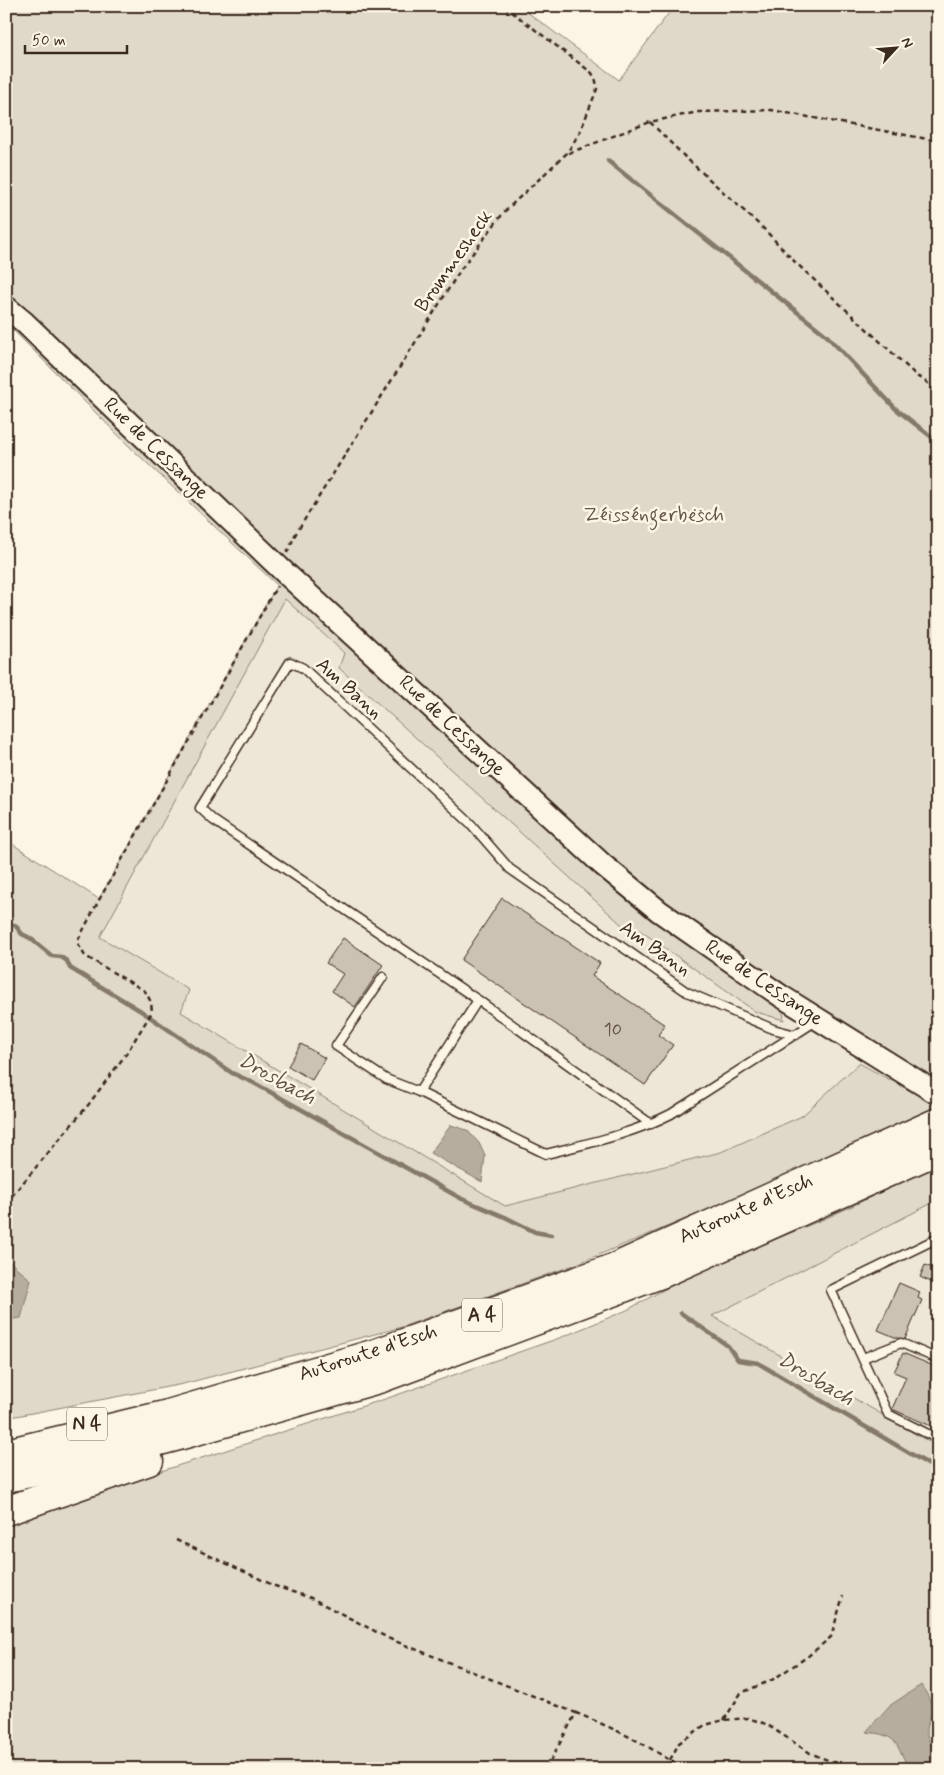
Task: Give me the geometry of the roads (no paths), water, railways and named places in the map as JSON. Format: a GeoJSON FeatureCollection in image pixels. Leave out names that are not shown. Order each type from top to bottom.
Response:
{"type":"FeatureCollection","features":[{"type":"Feature","properties":{"kind":"highway","name":"Autoroute d'Esch"},"geometry":{"type":"LineString","coordinates":[[6,1453],[168,1414],[376,1353],[616,1267],[938,1122]]}},
{"type":"Feature","properties":{"kind":"highway","name":"Autoroute d'Esch"},"geometry":{"type":"LineString","coordinates":[[6,1478],[72,1464],[175,1438],[382,1378],[661,1274],[938,1150]]}},
{"type":"Feature","properties":{"kind":"highway","name":"A 4"},"geometry":{"type":"LineString","coordinates":[[6,1511],[148,1461],[382,1388],[555,1328],[626,1287]]}},
{"type":"Feature","properties":{"kind":"highway","name":"N 4"},"geometry":{"type":"LineString","coordinates":[[6,1438],[88,1424],[168,1414]]}},
{"type":"Feature","properties":{"kind":"main road","name":"Rue de Cessange"},"geometry":{"type":"LineString","coordinates":[[6,307],[31,329],[281,576],[603,865],[659,911],[818,1020],[929,1089]]}},
{"type":"Feature","properties":{"kind":"lane","name":"Am Bann"},"geometry":{"type":"LineString","coordinates":[[651,1124],[478,1000],[213,820],[200,808],[290,662],[303,668],[470,823],[510,869],[687,992],[773,1029],[796,1035]]}},
{"type":"Feature","properties":{"kind":"lane"},"geometry":{"type":"LineString","coordinates":[[383,977],[336,1046],[386,1079],[419,1092],[546,1154],[651,1124],[671,1114],[818,1020]]}},
{"type":"Feature","properties":{"kind":"lane"},"geometry":{"type":"LineString","coordinates":[[419,1092],[478,1000]]}},
{"type":"Feature","properties":{"kind":"lane"},"geometry":{"type":"LineString","coordinates":[[938,1238],[831,1290],[888,1414],[938,1439]]}},
{"type":"Feature","properties":{"kind":"lane"},"geometry":{"type":"LineString","coordinates":[[863,1358],[901,1343],[938,1360]]}},
{"type":"Feature","properties":{"kind":"waterway"},"geometry":{"type":"LineString","coordinates":[[608,161],[826,335],[896,409],[938,442]]}},
{"type":"Feature","properties":{"kind":"waterway","name":"Drosbach"},"geometry":{"type":"LineString","coordinates":[[6,925],[15,925],[22,934],[30,938],[52,956],[61,957],[67,961],[70,968],[141,1011],[232,1073],[254,1083],[462,1199],[535,1232],[551,1235]]}},
{"type":"Feature","properties":{"kind":"waterway","name":"Drosbach"},"geometry":{"type":"LineString","coordinates":[[681,1313],[728,1346],[738,1360],[758,1363],[938,1470]]}},
{"type":"Feature","properties":{"kind":"park label","name":"Zéisséngerbësch"},"geometry":{"type":"Point","coordinates":[654,515]}}]}
